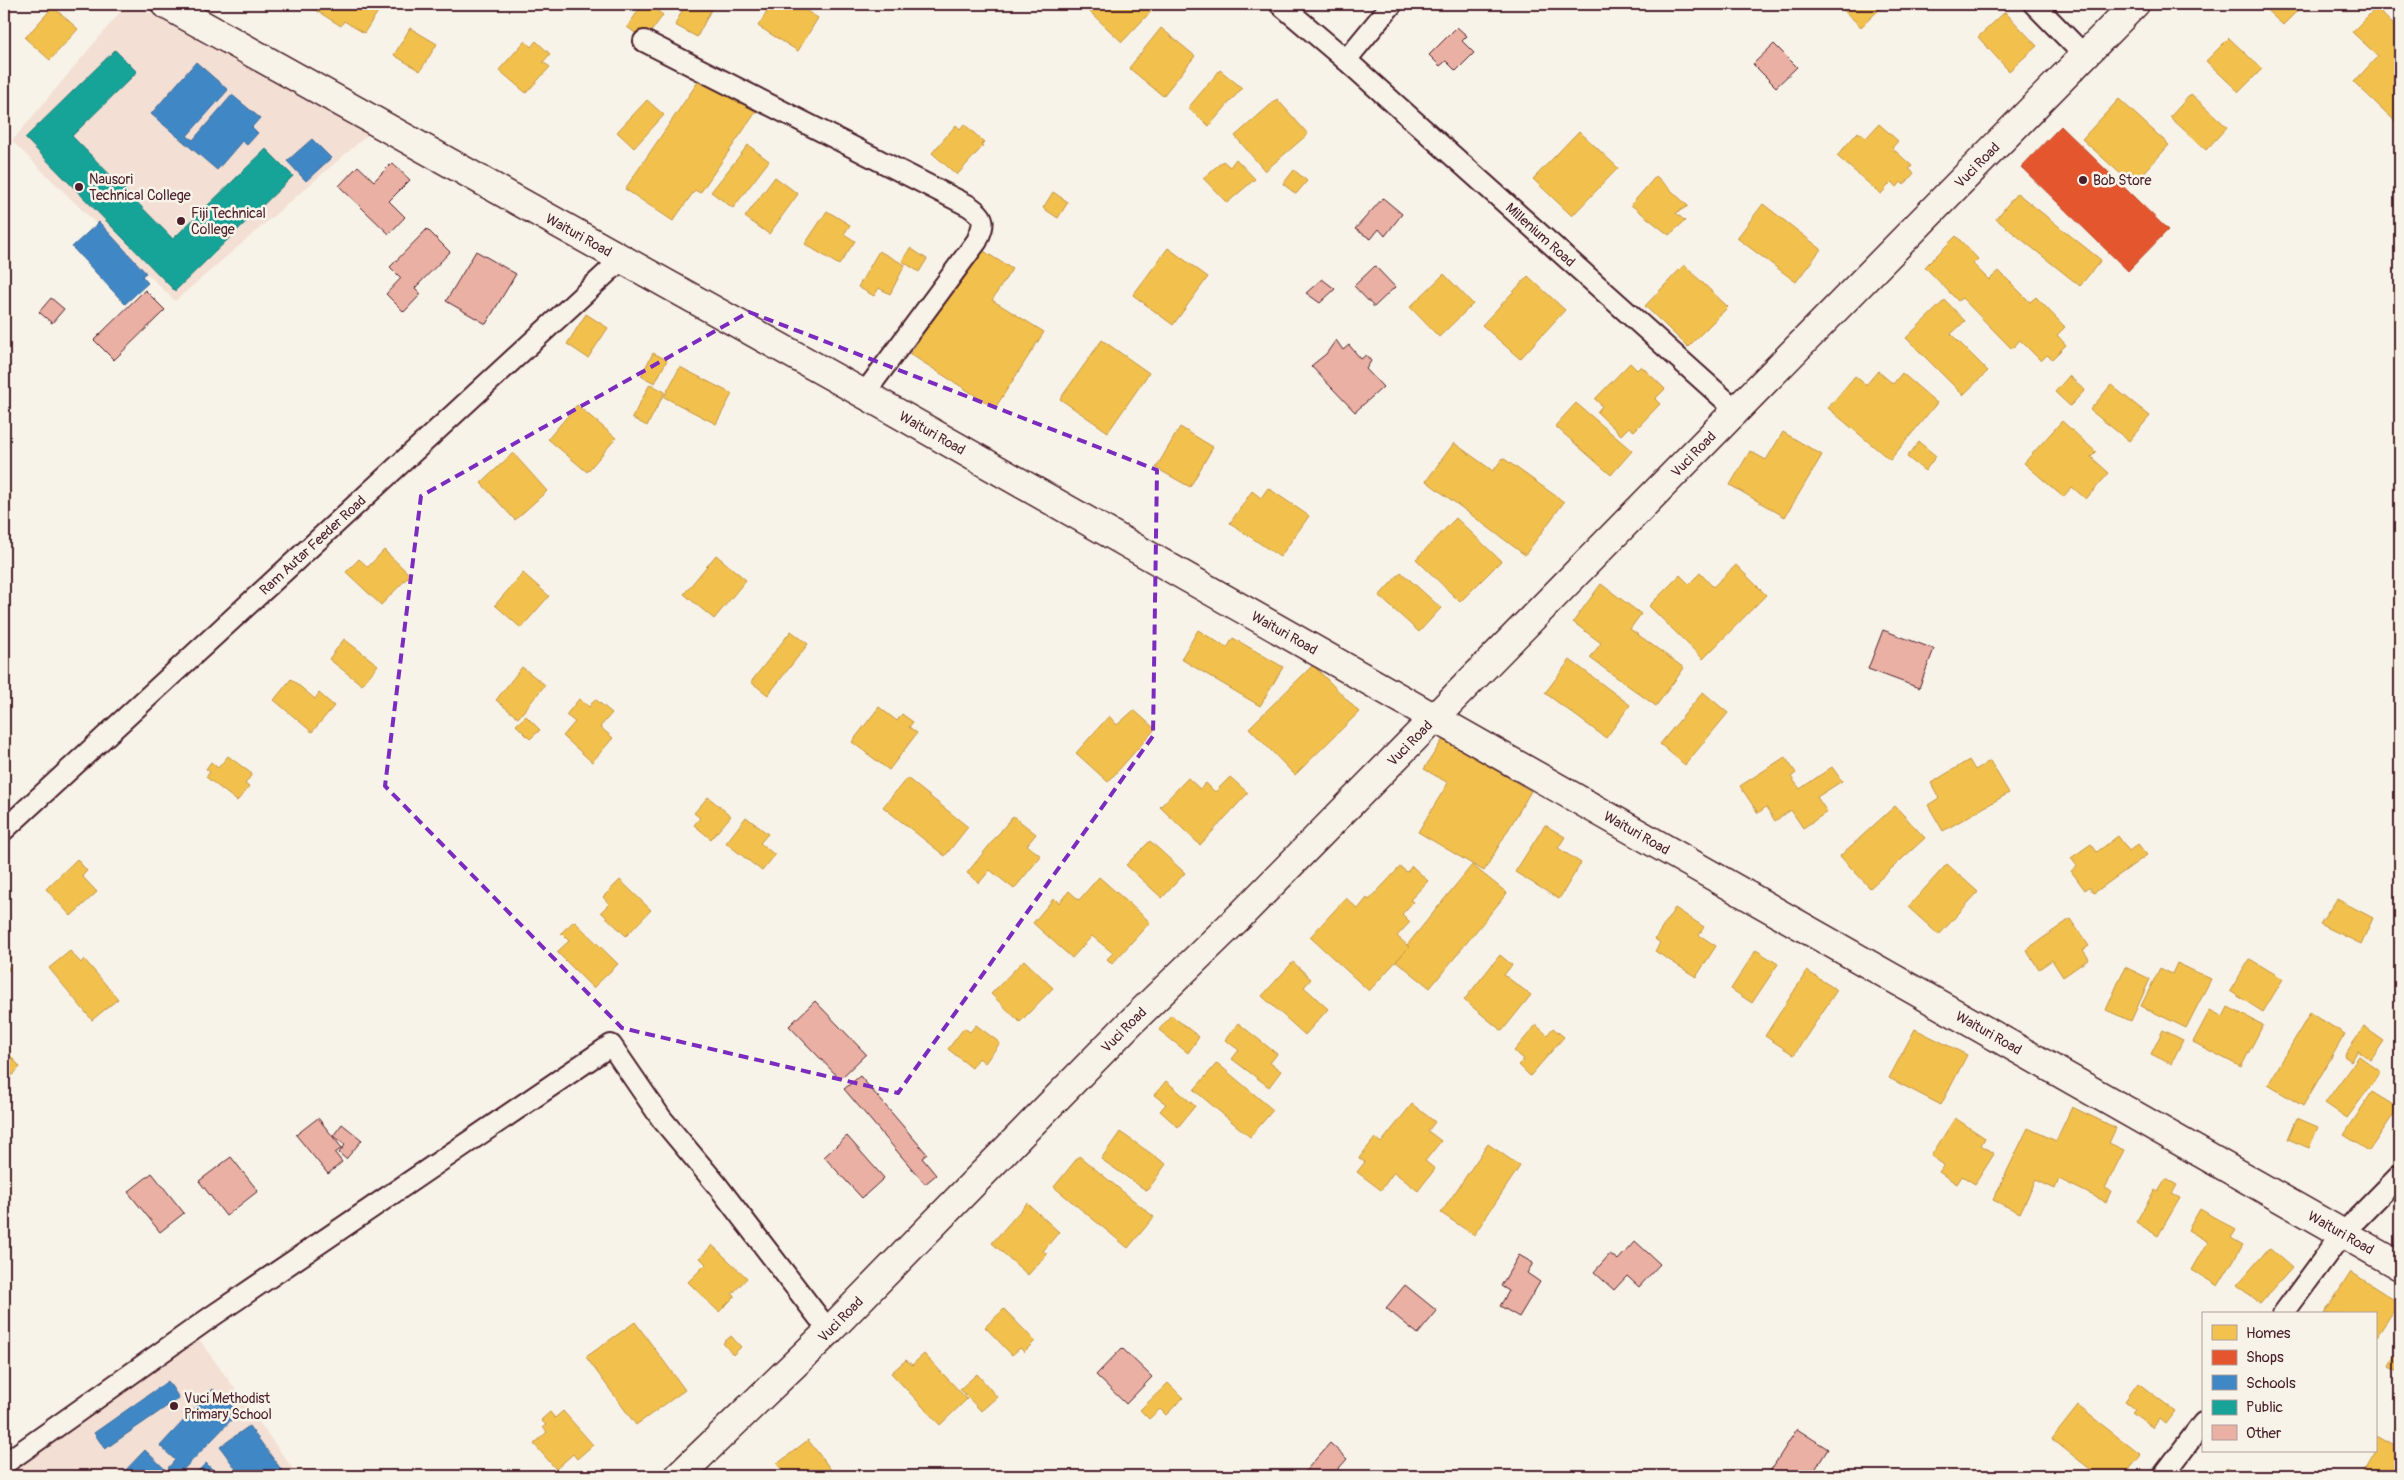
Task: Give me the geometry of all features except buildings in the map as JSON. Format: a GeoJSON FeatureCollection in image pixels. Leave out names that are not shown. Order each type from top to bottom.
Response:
{"type":"FeatureCollection","features":[{"type":"Feature","properties":{"kind":"main road","name":"Vuci Road"},"geometry":{"type":"LineString","coordinates":[[679,1476],[829,1331],[1129,1024],[1240,916],[1735,409],[2136,4]]}},
{"type":"Feature","properties":{"kind":"main road","name":"Waituri Road"},"geometry":{"type":"LineString","coordinates":[[183,8],[622,259],[864,394],[2400,1266]]}},
{"type":"Feature","properties":{"kind":"street","name":"Millenium Road"},"geometry":{"type":"LineString","coordinates":[[1280,4],[1346,60],[1735,409]]}},
{"type":"Feature","properties":{"kind":"street"},"geometry":{"type":"LineString","coordinates":[[1346,60],[1392,4]]}},
{"type":"Feature","properties":{"kind":"street"},"geometry":{"type":"LineString","coordinates":[[2034,4],[2085,56]]}},
{"type":"Feature","properties":{"kind":"street"},"geometry":{"type":"LineString","coordinates":[[644,41],[969,206],[980,214],[983,227],[977,241],[864,394]]}},
{"type":"Feature","properties":{"kind":"street","name":"Ram Autar Feeder Road"},"geometry":{"type":"LineString","coordinates":[[4,830],[622,259]]}},
{"type":"Feature","properties":{"kind":"street"},"geometry":{"type":"LineString","coordinates":[[4,1464],[211,1318],[611,1045],[662,1118],[717,1185],[829,1331]]}},
{"type":"Feature","properties":{"kind":"street"},"geometry":{"type":"LineString","coordinates":[[2284,1312],[2342,1234],[2400,1175]]}},
{"type":"Feature","properties":{"kind":"street"},"geometry":{"type":"LineString","coordinates":[[2163,1476],[2202,1424]]}},
{"type":"Feature","properties":{"kind":"highlighted area"},"geometry":{"type":"Polygon","coordinates":[[[749,312],[1157,470],[1153,736],[898,1093],[622,1028],[385,786],[421,496],[749,312]]]}},
{"type":"Feature","properties":{"kind":"shaded area","name":"Fiji Technical College"},"geometry":{"type":"Polygon","coordinates":[[[127,4],[133,4],[371,132],[175,301],[12,141],[127,4]]]}},
{"type":"Feature","properties":{"kind":"shaded area","name":"Vuci Methodist Primary School"},"geometry":{"type":"Polygon","coordinates":[[[198,1338],[298,1476],[4,1476],[4,1475],[198,1338]]]}},
{"type":"Feature","properties":{"kind":"place","name":"Bob Store"},"geometry":{"type":"Point","coordinates":[2083,180]}},
{"type":"Feature","properties":{"kind":"place","name":"Nausori Technical College"},"geometry":{"type":"Point","coordinates":[79,187]}},
{"type":"Feature","properties":{"kind":"place","name":"Fiji Technical College"},"geometry":{"type":"Point","coordinates":[181,221]}},
{"type":"Feature","properties":{"kind":"place","name":"Vuci Methodist Primary School"},"geometry":{"type":"Point","coordinates":[174,1406]}}]}
